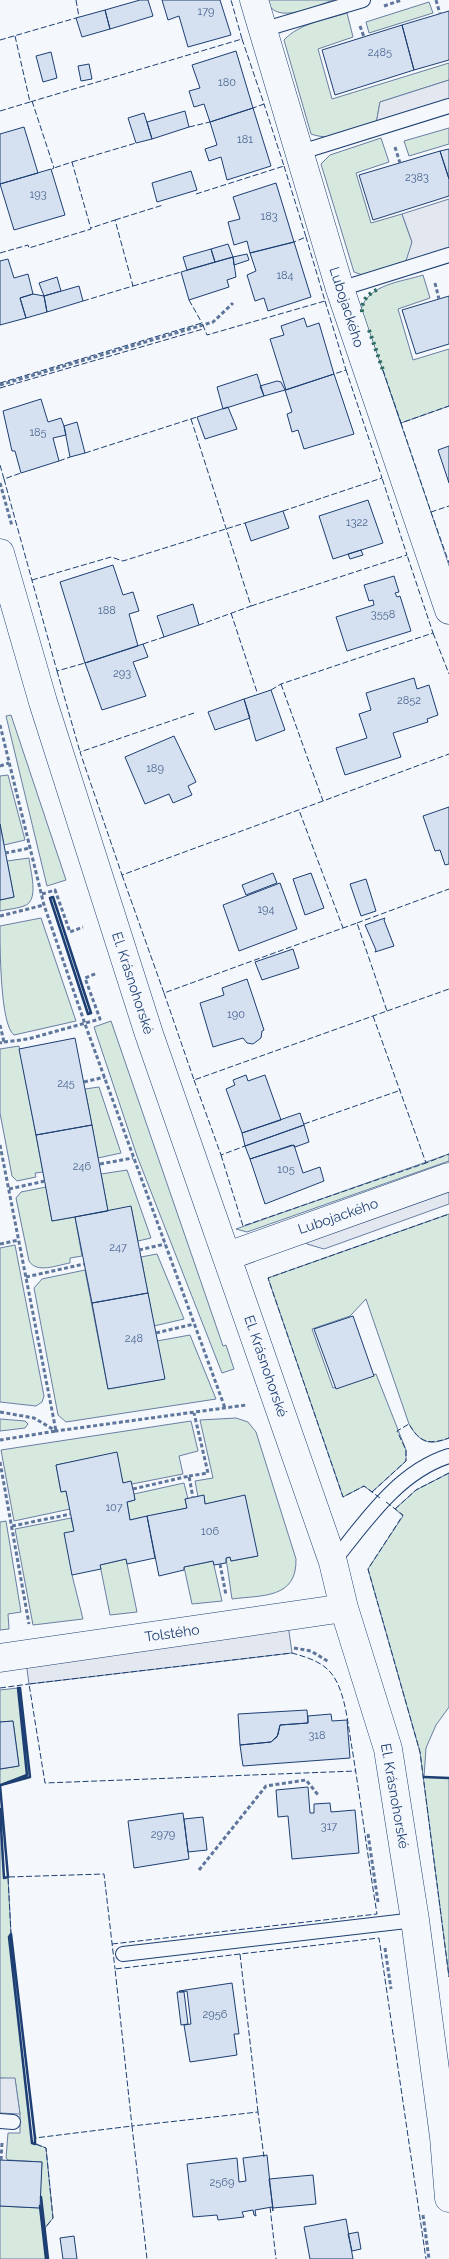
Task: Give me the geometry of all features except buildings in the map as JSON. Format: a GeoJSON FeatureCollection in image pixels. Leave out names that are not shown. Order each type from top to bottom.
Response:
{"type":"FeatureCollection","features":[{"type":"Feature","properties":{"kind":"street","name":"Lubojackého"},"geometry":{"type":"LineString","coordinates":[[254,0],[340,289],[449,610]]}},
{"type":"Feature","properties":{"kind":"street","name":"El. Krásnohorské"},"geometry":{"type":"LineString","coordinates":[[0,553],[46,711],[149,1034],[278,1398],[333,1562],[344,1608],[388,1749],[415,1920],[444,2137],[449,2198]]}},
{"type":"Feature","properties":{"kind":"street","name":"Lubojackého"},"geometry":{"type":"LineString","coordinates":[[228,1256],[449,1178]]}},
{"type":"Feature","properties":{"kind":"street","name":"Tolstého"},"geometry":{"type":"LineString","coordinates":[[0,1658],[344,1608]]}},
{"type":"Feature","properties":{"kind":"lane"},"geometry":{"type":"LineString","coordinates":[[262,30],[363,0]]}},
{"type":"Feature","properties":{"kind":"lane"},"geometry":{"type":"LineString","coordinates":[[298,153],[449,106]]}},
{"type":"Feature","properties":{"kind":"lane"},"geometry":{"type":"LineString","coordinates":[[340,289],[449,256]]}},
{"type":"Feature","properties":{"kind":"lane"},"geometry":{"type":"LineString","coordinates":[[333,1562],[383,1500],[419,1470],[449,1456]]}},
{"type":"Feature","properties":{"kind":"lane"},"geometry":{"type":"LineString","coordinates":[[124,1954],[415,1920]]}},
{"type":"Feature","properties":{"kind":"path"},"geometry":{"type":"LineString","coordinates":[[436,0],[440,14]]}},
{"type":"Feature","properties":{"kind":"path"},"geometry":{"type":"LineString","coordinates":[[0,385],[213,322],[234,303]]}},
{"type":"Feature","properties":{"kind":"path"},"geometry":{"type":"LineString","coordinates":[[0,725],[44,905],[85,1024],[225,1408]]}},
{"type":"Feature","properties":{"kind":"path"},"geometry":{"type":"LineString","coordinates":[[0,766],[10,763]]}},
{"type":"Feature","properties":{"kind":"path"},"geometry":{"type":"LineString","coordinates":[[5,853],[30,848]]}},
{"type":"Feature","properties":{"kind":"path"},"geometry":{"type":"LineString","coordinates":[[42,894],[55,890],[70,932],[87,926]]}},
{"type":"Feature","properties":{"kind":"path"},"geometry":{"type":"LineString","coordinates":[[0,916],[44,905]]}},
{"type":"Feature","properties":{"kind":"path"},"geometry":{"type":"LineString","coordinates":[[0,1025],[2,1042],[28,1039],[100,1019],[85,978],[102,970]]}},
{"type":"Feature","properties":{"kind":"path"},"geometry":{"type":"LineString","coordinates":[[84,1082],[105,1078]]}},
{"type":"Feature","properties":{"kind":"path"},"geometry":{"type":"LineString","coordinates":[[0,1145],[56,1431]]}},
{"type":"Feature","properties":{"kind":"path"},"geometry":{"type":"LineString","coordinates":[[100,1164],[134,1158]]}},
{"type":"Feature","properties":{"kind":"path"},"geometry":{"type":"LineString","coordinates":[[9,1189],[45,1182]]}},
{"type":"Feature","properties":{"kind":"path"},"geometry":{"type":"LineString","coordinates":[[0,1244],[19,1240]]}},
{"type":"Feature","properties":{"kind":"path"},"geometry":{"type":"LineString","coordinates":[[139,1250],[165,1244]]}},
{"type":"Feature","properties":{"kind":"path"},"geometry":{"type":"LineString","coordinates":[[26,1277],[84,1264]]}},
{"type":"Feature","properties":{"kind":"path"},"geometry":{"type":"LineString","coordinates":[[156,1333],[194,1324]]}},
{"type":"Feature","properties":{"kind":"path"},"geometry":{"type":"LineString","coordinates":[[0,1440],[225,1408],[278,1398]]}},
{"type":"Feature","properties":{"kind":"path"},"geometry":{"type":"LineString","coordinates":[[0,1412],[34,1418],[56,1431]]}},
{"type":"Feature","properties":{"kind":"path"},"geometry":{"type":"LineString","coordinates":[[133,1489],[208,1473],[194,1412]]}},
{"type":"Feature","properties":{"kind":"path"},"geometry":{"type":"LineString","coordinates":[[0,1462],[2,1485],[12,1526],[34,1653]]}},
{"type":"Feature","properties":{"kind":"path"},"geometry":{"type":"LineString","coordinates":[[189,1476],[193,1498]]}},
{"type":"Feature","properties":{"kind":"path"},"geometry":{"type":"LineString","coordinates":[[12,1526],[71,1514]]}},
{"type":"Feature","properties":{"kind":"path"},"geometry":{"type":"LineString","coordinates":[[220,1564],[226,1597]]}},
{"type":"Feature","properties":{"kind":"path"},"geometry":{"type":"LineString","coordinates":[[199,1870],[266,1786],[306,1780],[319,1796]]}},
{"type":"Feature","properties":{"kind":"shaded area"},"geometry":{"type":"Polygon","coordinates":[[[267,0],[334,0],[297,12],[287,13],[278,12],[271,8],[267,0]]]}},
{"type":"Feature","properties":{"kind":"shaded area"},"geometry":{"type":"Polygon","coordinates":[[[429,2],[433,13],[369,33],[366,22],[429,2]]]}},
{"type":"Feature","properties":{"kind":"shaded area"},"geometry":{"type":"Polygon","coordinates":[[[347,13],[353,37],[318,49],[332,99],[449,63],[449,80],[380,102],[376,124],[344,135],[327,137],[311,134],[284,40],[290,34],[305,26],[347,13]]]}},
{"type":"Feature","properties":{"kind":"shaded area"},"geometry":{"type":"Polygon","coordinates":[[[449,80],[449,106],[375,129],[380,102],[449,80]]]}},
{"type":"Feature","properties":{"kind":"shaded area"},"geometry":{"type":"Polygon","coordinates":[[[449,128],[449,144],[409,156],[404,141],[449,128]]]}},
{"type":"Feature","properties":{"kind":"shaded area"},"geometry":{"type":"Polygon","coordinates":[[[381,138],[389,162],[356,173],[371,223],[402,214],[412,242],[409,258],[396,268],[365,276],[354,272],[321,164],[330,155],[381,138]]]}},
{"type":"Feature","properties":{"kind":"shaded area"},"geometry":{"type":"Polygon","coordinates":[[[449,199],[449,255],[403,270],[412,242],[402,214],[449,199]]]}},
{"type":"Feature","properties":{"kind":"shaded area"},"geometry":{"type":"Polygon","coordinates":[[[423,275],[430,298],[398,309],[413,360],[449,349],[449,406],[401,423],[361,309],[365,301],[378,289],[423,275]]]}},
{"type":"Feature","properties":{"kind":"shaded area"},"geometry":{"type":"Polygon","coordinates":[[[11,715],[66,880],[47,886],[6,716],[11,715]]]}},
{"type":"Feature","properties":{"kind":"shaded area"},"geometry":{"type":"Polygon","coordinates":[[[8,775],[25,840],[4,845],[0,824],[0,776],[8,775]]]}},
{"type":"Feature","properties":{"kind":"shaded area"},"geometry":{"type":"Polygon","coordinates":[[[29,858],[33,885],[32,898],[24,906],[0,911],[0,900],[14,897],[7,861],[29,858]]]}},
{"type":"Feature","properties":{"kind":"shaded area"},"geometry":{"type":"Polygon","coordinates":[[[41,918],[76,1021],[14,1035],[9,1028],[3,1001],[0,926],[41,918]]]}},
{"type":"Feature","properties":{"kind":"shaded area"},"geometry":{"type":"Polygon","coordinates":[[[111,1021],[223,1346],[226,1345],[234,1369],[222,1373],[137,1156],[94,1027],[111,1021]]]}},
{"type":"Feature","properties":{"kind":"shaded area"},"geometry":{"type":"Polygon","coordinates":[[[19,1046],[43,1172],[35,1173],[36,1177],[17,1181],[12,1176],[0,1113],[0,1049],[19,1046]]]}},
{"type":"Feature","properties":{"kind":"shaded area"},"geometry":{"type":"Polygon","coordinates":[[[99,1087],[121,1153],[98,1158],[85,1089],[99,1087]]]}},
{"type":"Feature","properties":{"kind":"shaded area"},"geometry":{"type":"Polygon","coordinates":[[[449,1154],[449,1161],[247,1232],[236,1229],[449,1154]]]}},
{"type":"Feature","properties":{"kind":"shaded area"},"geometry":{"type":"Polygon","coordinates":[[[127,1170],[151,1238],[138,1241],[131,1207],[108,1211],[101,1174],[127,1170]]]}},
{"type":"Feature","properties":{"kind":"shaded area"},"geometry":{"type":"Polygon","coordinates":[[[449,1177],[449,1204],[324,1249],[307,1244],[301,1229],[449,1177]]]}},
{"type":"Feature","properties":{"kind":"shaded area"},"geometry":{"type":"Polygon","coordinates":[[[46,1187],[52,1221],[75,1217],[82,1256],[70,1258],[70,1263],[42,1268],[33,1265],[29,1261],[16,1198],[21,1192],[46,1187]]]}},
{"type":"Feature","properties":{"kind":"shaded area"},"geometry":{"type":"Polygon","coordinates":[[[449,1214],[449,1438],[436,1442],[426,1441],[417,1435],[409,1424],[366,1299],[350,1316],[312,1329],[333,1388],[376,1374],[406,1450],[406,1461],[372,1492],[364,1486],[343,1497],[268,1278],[449,1214]]]}},
{"type":"Feature","properties":{"kind":"shaded area"},"geometry":{"type":"Polygon","coordinates":[[[15,1245],[44,1396],[42,1402],[36,1406],[0,1402],[0,1248],[15,1245]]]}},
{"type":"Feature","properties":{"kind":"shaded area"},"geometry":{"type":"Polygon","coordinates":[[[157,1254],[184,1319],[154,1326],[141,1257],[157,1254]]]}},
{"type":"Feature","properties":{"kind":"shaded area"},"geometry":{"type":"Polygon","coordinates":[[[85,1270],[108,1389],[164,1379],[157,1341],[190,1335],[216,1399],[66,1422],[58,1415],[34,1288],[42,1279],[85,1270]]]}},
{"type":"Feature","properties":{"kind":"shaded area"},"geometry":{"type":"Polygon","coordinates":[[[236,1418],[248,1422],[256,1432],[296,1559],[295,1572],[291,1582],[284,1588],[266,1595],[232,1599],[226,1558],[230,1557],[231,1561],[257,1556],[245,1496],[205,1504],[204,1496],[198,1497],[195,1481],[213,1478],[200,1420],[236,1418]]]}},
{"type":"Feature","properties":{"kind":"shaded area"},"geometry":{"type":"Polygon","coordinates":[[[0,1419],[25,1421],[28,1424],[25,1428],[0,1431],[0,1419]]]}},
{"type":"Feature","properties":{"kind":"shaded area"},"geometry":{"type":"Polygon","coordinates":[[[191,1421],[198,1451],[179,1456],[183,1474],[132,1484],[131,1482],[123,1483],[116,1453],[56,1465],[61,1492],[66,1491],[70,1509],[14,1521],[1,1450],[191,1421]]]}},
{"type":"Feature","properties":{"kind":"shaded area"},"geometry":{"type":"Polygon","coordinates":[[[449,1473],[449,1707],[436,1725],[426,1748],[424,1777],[449,1778],[449,1977],[420,1752],[368,1569],[403,1516],[395,1509],[416,1490],[449,1473]]]}},
{"type":"Feature","properties":{"kind":"shaded area"},"geometry":{"type":"Polygon","coordinates":[[[184,1483],[188,1499],[185,1499],[187,1508],[130,1520],[127,1502],[135,1500],[134,1494],[184,1483]]]}},
{"type":"Feature","properties":{"kind":"shaded area"},"geometry":{"type":"Polygon","coordinates":[[[71,1518],[74,1531],[72,1575],[83,1619],[33,1625],[15,1529],[71,1518]]]}},
{"type":"Feature","properties":{"kind":"shaded area"},"geometry":{"type":"Polygon","coordinates":[[[6,1521],[21,1612],[8,1614],[9,1629],[0,1630],[0,1522],[6,1521]]]}},
{"type":"Feature","properties":{"kind":"shaded area"},"geometry":{"type":"Polygon","coordinates":[[[126,1559],[137,1612],[110,1615],[100,1565],[126,1559]]]}},
{"type":"Feature","properties":{"kind":"shaded area"},"geometry":{"type":"Polygon","coordinates":[[[213,1561],[222,1601],[192,1604],[184,1567],[213,1561]]]}},
{"type":"Feature","properties":{"kind":"shaded area"},"geometry":{"type":"Polygon","coordinates":[[[287,1617],[292,1653],[29,1684],[25,1654],[287,1617]]]}},
{"type":"Feature","properties":{"kind":"shaded area"},"geometry":{"type":"Polygon","coordinates":[[[18,1688],[27,1775],[0,1785],[0,1769],[19,1766],[13,1721],[0,1722],[0,1690],[18,1688]]]}},
{"type":"Feature","properties":{"kind":"shaded area"},"geometry":{"type":"Polygon","coordinates":[[[0,1809],[4,1878],[8,1877],[11,1934],[9,1937],[32,2142],[46,2148],[53,2218],[45,2228],[40,2193],[42,2162],[8,2160],[6,2158],[8,2133],[20,2133],[20,2114],[15,2079],[0,2078],[0,1809]]]}},
{"type":"Feature","properties":{"kind":"shaded area"},"geometry":{"type":"Polygon","coordinates":[[[0,2078],[15,2078],[20,2114],[0,2113],[0,2078]]]}},
{"type":"Feature","properties":{"kind":"shaded area"},"geometry":{"type":"Polygon","coordinates":[[[0,2206],[40,2208],[46,2259],[0,2259],[0,2206]]]}},
{"type":"Feature","properties":{"kind":"hedge"},"geometry":{"type":"LineString","coordinates":[[362,312],[363,303],[367,297],[380,288]]}},
{"type":"Feature","properties":{"kind":"hedge"},"geometry":{"type":"LineString","coordinates":[[369,330],[383,370]]}},
{"type":"Feature","properties":{"kind":"fence"},"geometry":{"type":"LineString","coordinates":[[76,0],[79,17]]}},
{"type":"Feature","properties":{"kind":"fence"},"geometry":{"type":"LineString","coordinates":[[15,36],[30,102],[242,39],[231,0]]}},
{"type":"Feature","properties":{"kind":"fence"},"geometry":{"type":"LineString","coordinates":[[0,40],[76,18]]}},
{"type":"Feature","properties":{"kind":"fence"},"geometry":{"type":"LineString","coordinates":[[242,39],[264,104],[253,108]]}},
{"type":"Feature","properties":{"kind":"fence"},"geometry":{"type":"LineString","coordinates":[[32,101],[54,168],[52,169]]}},
{"type":"Feature","properties":{"kind":"fence"},"geometry":{"type":"LineString","coordinates":[[0,111],[30,102]]}},
{"type":"Feature","properties":{"kind":"fence"},"geometry":{"type":"LineString","coordinates":[[196,194],[284,166],[264,104]]}},
{"type":"Feature","properties":{"kind":"fence"},"geometry":{"type":"LineString","coordinates":[[189,127],[210,122]]}},
{"type":"Feature","properties":{"kind":"fence"},"geometry":{"type":"LineString","coordinates":[[72,162],[136,143]]}},
{"type":"Feature","properties":{"kind":"fence"},"geometry":{"type":"LineString","coordinates":[[0,253],[28,245],[29,248],[91,229],[72,162],[54,168]]}},
{"type":"Feature","properties":{"kind":"fence"},"geometry":{"type":"LineString","coordinates":[[284,166],[306,237],[294,242]]}},
{"type":"Feature","properties":{"kind":"fence"},"geometry":{"type":"LineString","coordinates":[[115,220],[163,205]]}},
{"type":"Feature","properties":{"kind":"fence"},"geometry":{"type":"LineString","coordinates":[[83,301],[133,286],[115,220],[91,228]]}},
{"type":"Feature","properties":{"kind":"fence"},"geometry":{"type":"LineString","coordinates":[[0,383],[202,323],[207,335],[325,301],[306,237]]}},
{"type":"Feature","properties":{"kind":"fence"},"geometry":{"type":"LineString","coordinates":[[133,286],[181,272]]}},
{"type":"Feature","properties":{"kind":"fence"},"geometry":{"type":"LineString","coordinates":[[189,300],[202,323]]}},
{"type":"Feature","properties":{"kind":"fence"},"geometry":{"type":"LineString","coordinates":[[325,301],[346,370],[334,374]]}},
{"type":"Feature","properties":{"kind":"fence"},"geometry":{"type":"LineString","coordinates":[[0,388],[203,329]]}},
{"type":"Feature","properties":{"kind":"fence"},"geometry":{"type":"LineString","coordinates":[[283,511],[382,478],[346,370]]}},
{"type":"Feature","properties":{"kind":"fence"},"geometry":{"type":"LineString","coordinates":[[383,370],[401,423],[449,406]]}},
{"type":"Feature","properties":{"kind":"fence"},"geometry":{"type":"LineString","coordinates":[[85,453],[197,417]]}},
{"type":"Feature","properties":{"kind":"fence"},"geometry":{"type":"LineString","coordinates":[[191,419],[251,606],[199,625]]}},
{"type":"Feature","properties":{"kind":"fence"},"geometry":{"type":"LineString","coordinates":[[401,423],[431,512],[449,506]]}},
{"type":"Feature","properties":{"kind":"fence"},"geometry":{"type":"LineString","coordinates":[[59,461],[70,457]]}},
{"type":"Feature","properties":{"kind":"fence"},"geometry":{"type":"LineString","coordinates":[[0,465],[4,479],[21,473]]}},
{"type":"Feature","properties":{"kind":"fence"},"geometry":{"type":"LineString","coordinates":[[251,606],[407,555],[382,478]]}},
{"type":"Feature","properties":{"kind":"fence"},"geometry":{"type":"LineString","coordinates":[[4,479],[57,671],[85,663]]}},
{"type":"Feature","properties":{"kind":"fence"},"geometry":{"type":"LineString","coordinates":[[431,512],[449,563]]}},
{"type":"Feature","properties":{"kind":"fence"},"geometry":{"type":"LineString","coordinates":[[32,580],[111,557],[123,561],[245,523]]}},
{"type":"Feature","properties":{"kind":"fence"},"geometry":{"type":"LineString","coordinates":[[271,690],[281,684],[433,633],[407,555]]}},
{"type":"Feature","properties":{"kind":"fence"},"geometry":{"type":"LineString","coordinates":[[231,613],[257,692]]}},
{"type":"Feature","properties":{"kind":"fence"},"geometry":{"type":"LineString","coordinates":[[433,633],[449,674]]}},
{"type":"Feature","properties":{"kind":"fence"},"geometry":{"type":"LineString","coordinates":[[143,644],[164,637]]}},
{"type":"Feature","properties":{"kind":"fence"},"geometry":{"type":"LineString","coordinates":[[57,671],[80,752]]}},
{"type":"Feature","properties":{"kind":"fence"},"geometry":{"type":"LineString","coordinates":[[281,684],[323,801],[449,754]]}},
{"type":"Feature","properties":{"kind":"fence"},"geometry":{"type":"LineString","coordinates":[[194,713],[80,752],[122,875],[323,801]]}},
{"type":"Feature","properties":{"kind":"fence"},"geometry":{"type":"LineString","coordinates":[[122,875],[164,993],[343,928],[299,810]]}},
{"type":"Feature","properties":{"kind":"fence"},"geometry":{"type":"LineString","coordinates":[[357,923],[449,889]]}},
{"type":"Feature","properties":{"kind":"fence"},"geometry":{"type":"LineString","coordinates":[[164,993],[194,1080],[387,1011],[357,923],[343,928]]}},
{"type":"Feature","properties":{"kind":"fence"},"geometry":{"type":"LineString","coordinates":[[387,1011],[449,989]]}},
{"type":"Feature","properties":{"kind":"fence"},"geometry":{"type":"LineString","coordinates":[[373,1016],[426,1163],[449,1154]]}},
{"type":"Feature","properties":{"kind":"fence"},"geometry":{"type":"LineString","coordinates":[[194,1080],[221,1155],[245,1146]]}},
{"type":"Feature","properties":{"kind":"fence"},"geometry":{"type":"LineString","coordinates":[[304,1124],[401,1090]]}},
{"type":"Feature","properties":{"kind":"fence"},"geometry":{"type":"LineString","coordinates":[[221,1155],[243,1226],[426,1163]]}},
{"type":"Feature","properties":{"kind":"fence"},"geometry":{"type":"LineString","coordinates":[[380,1498],[364,1486],[343,1497],[268,1278],[449,1214]]}},
{"type":"Feature","properties":{"kind":"fence"},"geometry":{"type":"LineString","coordinates":[[372,1492],[406,1461],[406,1450],[397,1431],[409,1424],[417,1435],[426,1441],[430,1442],[449,1438]]}},
{"type":"Feature","properties":{"kind":"fence"},"geometry":{"type":"LineString","coordinates":[[395,1509],[416,1490],[449,1473]]}},
{"type":"Feature","properties":{"kind":"fence"},"geometry":{"type":"LineString","coordinates":[[386,1502],[403,1515],[368,1569],[420,1752],[449,1977]]}},
{"type":"Feature","properties":{"kind":"fence"},"geometry":{"type":"LineString","coordinates":[[112,1944],[377,1914],[358,1789],[355,1769],[348,1721],[344,1702],[334,1677],[326,1668],[310,1659],[292,1653],[29,1684],[45,1783],[356,1771]]}},
{"type":"Feature","properties":{"kind":"fence"},"geometry":{"type":"LineString","coordinates":[[0,1688],[29,1684]]}},
{"type":"Feature","properties":{"kind":"fence"},"geometry":{"type":"LineString","coordinates":[[35,2138],[11,1934],[8,1877],[104,1874],[115,1969]]}},
{"type":"Feature","properties":{"kind":"fence"},"geometry":{"type":"LineString","coordinates":[[258,2112],[240,1954],[379,1938],[426,2259]]}},
{"type":"Feature","properties":{"kind":"fence"},"geometry":{"type":"LineString","coordinates":[[240,1954],[115,1969],[132,2126],[258,2112],[264,2157]]}},
{"type":"Feature","properties":{"kind":"fence"},"geometry":{"type":"LineString","coordinates":[[48,2259],[45,2228],[53,2218],[46,2148],[35,2144],[35,2138],[132,2126],[147,2259]]}},
{"type":"Feature","properties":{"kind":"fence"},"geometry":{"type":"LineString","coordinates":[[270,2207],[276,2259]]}},
{"type":"Feature","properties":{"kind":"wall"},"geometry":{"type":"LineString","coordinates":[[53,897],[91,1013],[88,1014],[50,898],[53,897]]}},
{"type":"Feature","properties":{"kind":"wall"},"geometry":{"type":"LineString","coordinates":[[18,1688],[20,1688],[30,1777],[1,1785],[27,1775],[18,1688]]}},
{"type":"Feature","properties":{"kind":"wall"},"geometry":{"type":"LineString","coordinates":[[424,1777],[449,1778]]}},
{"type":"Feature","properties":{"kind":"wall"},"geometry":{"type":"LineString","coordinates":[[0,1785],[8,1877],[4,1878]]}},
{"type":"Feature","properties":{"kind":"wall"},"geometry":{"type":"LineString","coordinates":[[0,1809],[4,1878]]}},
{"type":"Feature","properties":{"kind":"wall"},"geometry":{"type":"LineString","coordinates":[[11,1934],[35,2138],[35,2144],[32,2143],[9,1937],[11,1934]]}},
{"type":"Feature","properties":{"kind":"wall"},"geometry":{"type":"LineString","coordinates":[[41,2197],[48,2259]]}},
{"type":"Feature","properties":{"kind":"wall"},"geometry":{"type":"LineString","coordinates":[[40,2206],[46,2259]]}}]}
